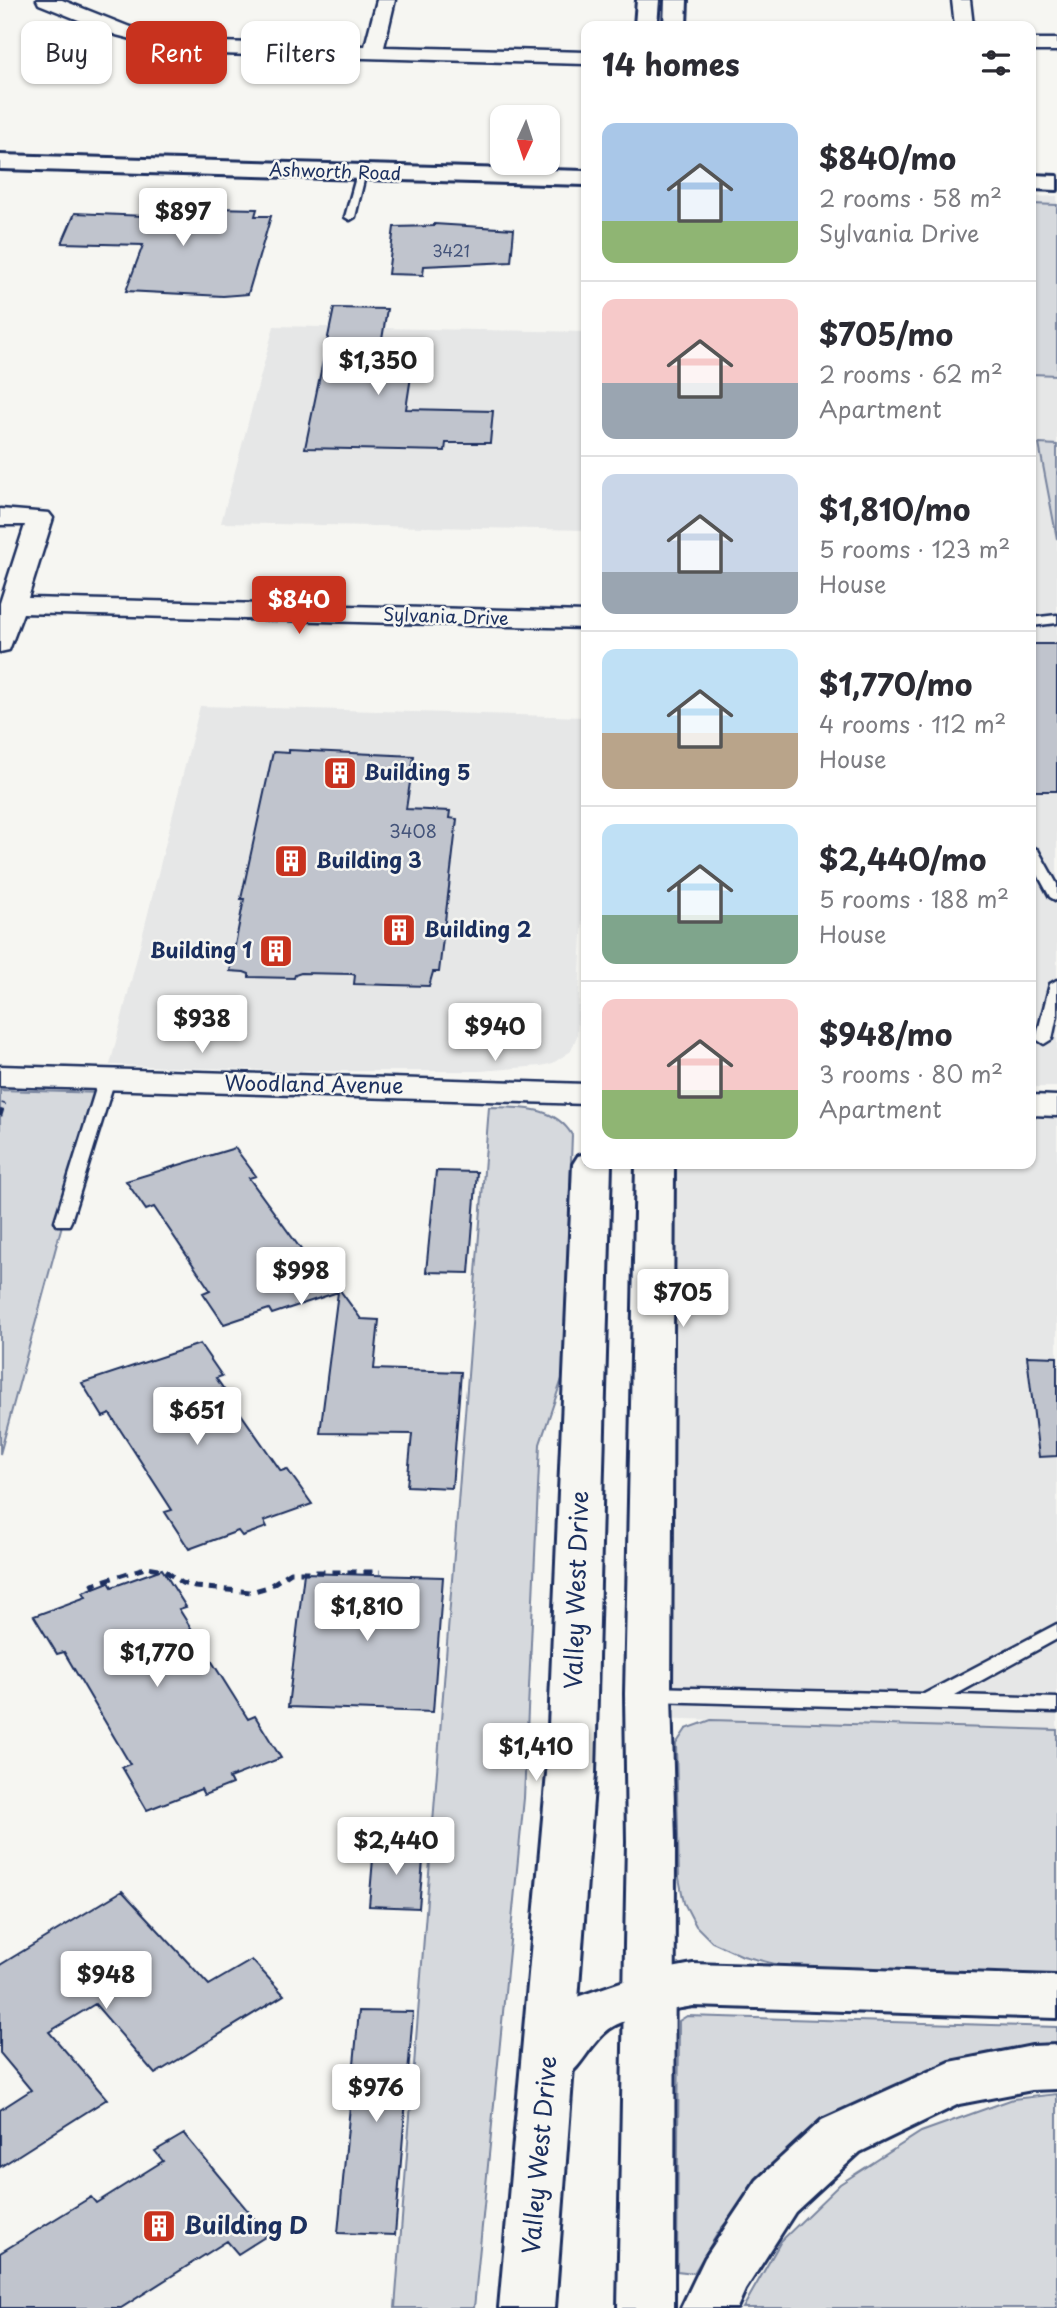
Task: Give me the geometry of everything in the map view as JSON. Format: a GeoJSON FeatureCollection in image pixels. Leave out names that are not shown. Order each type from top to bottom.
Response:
{"type":"FeatureCollection","features":[{"type":"Feature","properties":{"kind":"main road"},"geometry":{"type":"LineString","coordinates":[[646,21],[648,0]]}},
{"type":"Feature","properties":{"kind":"main road"},"geometry":{"type":"LineString","coordinates":[[675,21],[676,0]]}},
{"type":"Feature","properties":{"kind":"main road","name":"Ashworth Road"},"geometry":{"type":"LineString","coordinates":[[0,162],[581,178]]}},
{"type":"Feature","properties":{"kind":"main road"},"geometry":{"type":"LineString","coordinates":[[1036,182],[1057,183]]}},
{"type":"Feature","properties":{"kind":"main road","name":"Valley West Drive"},"geometry":{"type":"LineString","coordinates":[[527,2308],[571,1773],[592,1169]]}},
{"type":"Feature","properties":{"kind":"main road"},"geometry":{"type":"LineString","coordinates":[[646,2308],[651,1842],[648,1694],[654,1169]]}},
{"type":"Feature","properties":{"kind":"main road"},"geometry":{"type":"LineString","coordinates":[[548,2062],[592,2013],[650,1993],[693,1985],[1057,1997]]}},
{"type":"Feature","properties":{"kind":"main road"},"geometry":{"type":"LineString","coordinates":[[709,2308],[724,2276],[776,2196],[841,2136],[950,2084],[1032,2068],[1057,2067]]}},
{"type":"Feature","properties":{"kind":"street"},"geometry":{"type":"LineString","coordinates":[[46,0],[105,25],[167,42],[265,51],[581,58]]}},
{"type":"Feature","properties":{"kind":"street"},"geometry":{"type":"LineString","coordinates":[[373,53],[386,0]]}},
{"type":"Feature","properties":{"kind":"street"},"geometry":{"type":"LineString","coordinates":[[961,0],[963,21]]}},
{"type":"Feature","properties":{"kind":"street"},"geometry":{"type":"LineString","coordinates":[[1036,45],[1057,45]]}},
{"type":"Feature","properties":{"kind":"street"},"geometry":{"type":"LineString","coordinates":[[0,517],[40,518],[0,644]]}},
{"type":"Feature","properties":{"kind":"street","name":"Sylvania Drive"},"geometry":{"type":"LineString","coordinates":[[13,605],[581,620]]}},
{"type":"Feature","properties":{"kind":"street","name":"Woodland Avenue"},"geometry":{"type":"LineString","coordinates":[[2,1087],[107,1079],[581,1094]]}},
{"type":"Feature","properties":{"kind":"street"},"geometry":{"type":"LineString","coordinates":[[1036,1105],[1057,1105]]}},
{"type":"Feature","properties":{"kind":"lane"},"geometry":{"type":"LineString","coordinates":[[350,217],[361,173]]}},
{"type":"Feature","properties":{"kind":"lane"},"geometry":{"type":"LineString","coordinates":[[1036,621],[1057,619]]}},
{"type":"Feature","properties":{"kind":"lane"},"geometry":{"type":"LineString","coordinates":[[1036,859],[1057,897]]}},
{"type":"Feature","properties":{"kind":"lane"},"geometry":{"type":"LineString","coordinates":[[1044,1039],[1055,1006],[1057,984]]}},
{"type":"Feature","properties":{"kind":"lane"},"geometry":{"type":"LineString","coordinates":[[63,1221],[75,1177],[96,1125],[107,1079]]}},
{"type":"Feature","properties":{"kind":"lane"},"geometry":{"type":"LineString","coordinates":[[928,1701],[1057,1631]]}},
{"type":"Feature","properties":{"kind":"lane"},"geometry":{"type":"LineString","coordinates":[[648,1694],[1057,1705]]}},
{"type":"Feature","properties":{"kind":"path"},"geometry":{"type":"LineString","coordinates":[[0,1116],[2,1087]]}},
{"type":"Feature","properties":{"kind":"path"},"geometry":{"type":"LineString","coordinates":[[95,1588],[93,1584],[148,1567],[164,1570],[182,1583],[195,1587],[251,1592],[268,1587],[291,1572],[380,1572]]}},
{"type":"Feature","properties":{"kind":"shaded area"},"geometry":{"type":"Polygon","coordinates":[[[1057,196],[1057,1087],[1036,1087],[1036,197],[1057,196]]]}},
{"type":"Feature","properties":{"kind":"shaded area"},"geometry":{"type":"Polygon","coordinates":[[[1036,204],[1057,205],[1057,375],[1036,374],[1036,204]]]}},
{"type":"Feature","properties":{"kind":"shaded area"},"geometry":{"type":"Polygon","coordinates":[[[274,326],[581,332],[581,530],[221,523],[274,326]]]}},
{"type":"Feature","properties":{"kind":"shaded area"},"geometry":{"type":"Polygon","coordinates":[[[1039,444],[1057,445],[1057,539],[1039,444]]]}},
{"type":"Feature","properties":{"kind":"shaded area"},"geometry":{"type":"Polygon","coordinates":[[[200,706],[581,717],[581,954],[577,1036],[571,1051],[553,1063],[541,1066],[480,1071],[288,1071],[110,1065],[200,706]]]}},
{"type":"Feature","properties":{"kind":"shaded area"},"geometry":{"type":"Polygon","coordinates":[[[0,1090],[104,1093],[75,1177],[0,1454],[0,1090]]]}},
{"type":"Feature","properties":{"kind":"shaded area"},"geometry":{"type":"Polygon","coordinates":[[[1036,1105],[1057,1106],[1057,1730],[649,1718],[655,1169],[1036,1169],[1036,1105]]]}},
{"type":"Feature","properties":{"kind":"shaded area"},"geometry":{"type":"Polygon","coordinates":[[[489,1107],[524,1108],[546,1113],[565,1125],[572,1135],[563,1376],[540,1444],[524,1798],[474,2308],[395,2308],[489,1107]]]}},
{"type":"Feature","properties":{"kind":"shaded area"},"geometry":{"type":"Polygon","coordinates":[[[711,1720],[1057,1730],[1057,1977],[791,1968],[743,1956],[712,1942],[696,1926],[684,1903],[679,1878],[676,1744],[686,1729],[711,1720]]]}},
{"type":"Feature","properties":{"kind":"shaded area"},"geometry":{"type":"Polygon","coordinates":[[[687,2016],[1057,2027],[1057,2048],[957,2063],[873,2095],[813,2130],[771,2168],[719,2231],[694,2273],[677,2271],[679,2021],[687,2016]]]}},
{"type":"Feature","properties":{"kind":"shaded area"},"geometry":{"type":"Polygon","coordinates":[[[1057,2094],[1057,2308],[743,2308],[781,2241],[840,2184],[921,2132],[1013,2099],[1057,2094]]]}},
{"type":"Feature","properties":{"kind":"building"},"geometry":{"type":"Polygon","coordinates":[[[172,207],[257,209],[255,216],[271,216],[248,294],[223,296],[126,291],[143,245],[62,243],[75,213],[169,217],[172,207]]]}},
{"type":"Feature","properties":{"kind":"building"},"geometry":{"type":"Polygon","coordinates":[[[434,224],[514,229],[511,262],[424,266],[423,275],[388,274],[394,227],[434,224]]]}},
{"type":"Feature","properties":{"kind":"building"},"geometry":{"type":"Polygon","coordinates":[[[334,308],[387,309],[377,370],[412,370],[406,409],[493,411],[490,443],[446,443],[445,451],[305,448],[334,308]]]}},
{"type":"Feature","properties":{"kind":"building"},"geometry":{"type":"Polygon","coordinates":[[[1036,644],[1057,644],[1057,791],[1036,791],[1036,644]]]}},
{"type":"Feature","properties":{"kind":"building"},"geometry":{"type":"Polygon","coordinates":[[[289,750],[414,756],[406,809],[450,811],[449,818],[457,819],[439,972],[433,972],[429,986],[354,984],[355,975],[352,974],[301,973],[294,978],[249,977],[249,974],[244,972],[230,971],[244,899],[241,899],[273,752],[289,753],[289,750]]]}},
{"type":"Feature","properties":{"kind":"building"},"geometry":{"type":"Polygon","coordinates":[[[235,1148],[256,1176],[249,1178],[308,1259],[315,1256],[361,1319],[379,1320],[374,1369],[461,1372],[452,1488],[407,1486],[412,1434],[320,1433],[338,1292],[272,1314],[269,1309],[224,1324],[203,1293],[210,1290],[154,1207],[146,1210],[126,1181],[235,1148]]]}},
{"type":"Feature","properties":{"kind":"building"},"geometry":{"type":"Polygon","coordinates":[[[436,1171],[477,1172],[469,1273],[426,1272],[436,1171]]]}},
{"type":"Feature","properties":{"kind":"building"},"geometry":{"type":"Polygon","coordinates":[[[200,1344],[222,1376],[216,1378],[281,1471],[287,1469],[312,1504],[264,1521],[267,1527],[242,1536],[238,1531],[189,1549],[165,1512],[172,1510],[110,1414],[103,1417],[82,1383],[200,1344]]]}},
{"type":"Feature","properties":{"kind":"building"},"geometry":{"type":"Polygon","coordinates":[[[1027,1356],[1057,1357],[1057,1456],[1039,1457],[1027,1356]]]}},
{"type":"Feature","properties":{"kind":"building"},"geometry":{"type":"Polygon","coordinates":[[[162,1569],[186,1607],[179,1609],[248,1719],[255,1716],[281,1758],[229,1778],[232,1784],[204,1795],[201,1789],[147,1810],[122,1767],[130,1764],[64,1652],[57,1654],[34,1616],[86,1597],[83,1592],[109,1582],[112,1587],[162,1569]]]}},
{"type":"Feature","properties":{"kind":"building"},"geometry":{"type":"Polygon","coordinates":[[[304,1573],[443,1577],[433,1712],[288,1707],[304,1573]]]}},
{"type":"Feature","properties":{"kind":"building"},"geometry":{"type":"Polygon","coordinates":[[[374,1847],[424,1849],[419,1908],[369,1906],[374,1847]]]}},
{"type":"Feature","properties":{"kind":"building"},"geometry":{"type":"Polygon","coordinates":[[[122,1891],[209,1985],[252,1960],[284,1995],[155,2074],[95,2004],[49,2032],[107,2099],[0,2167],[0,2110],[31,2090],[0,2053],[0,1965],[122,1891]]]}},
{"type":"Feature","properties":{"kind":"building"},"geometry":{"type":"Polygon","coordinates":[[[359,2011],[413,2012],[395,2235],[338,2233],[359,2011]]]}},
{"type":"Feature","properties":{"kind":"building","name":"Building D"},"geometry":{"type":"Polygon","coordinates":[[[184,2134],[268,2235],[238,2254],[227,2241],[121,2308],[0,2308],[0,2253],[91,2197],[96,2203],[163,2161],[155,2151],[184,2134]]]}},
{"type":"Feature","properties":{"kind":"place","name":"Building 5"},"geometry":{"type":"Point","coordinates":[340,773]}},
{"type":"Feature","properties":{"kind":"place","name":"Building 3"},"geometry":{"type":"Point","coordinates":[291,861]}},
{"type":"Feature","properties":{"kind":"place","name":"Building 2"},"geometry":{"type":"Point","coordinates":[399,930]}},
{"type":"Feature","properties":{"kind":"place","name":"Building 1"},"geometry":{"type":"Point","coordinates":[276,951]}},
{"type":"Feature","properties":{"kind":"place","name":"Building D"},"geometry":{"type":"Point","coordinates":[159,2226]}}]}
